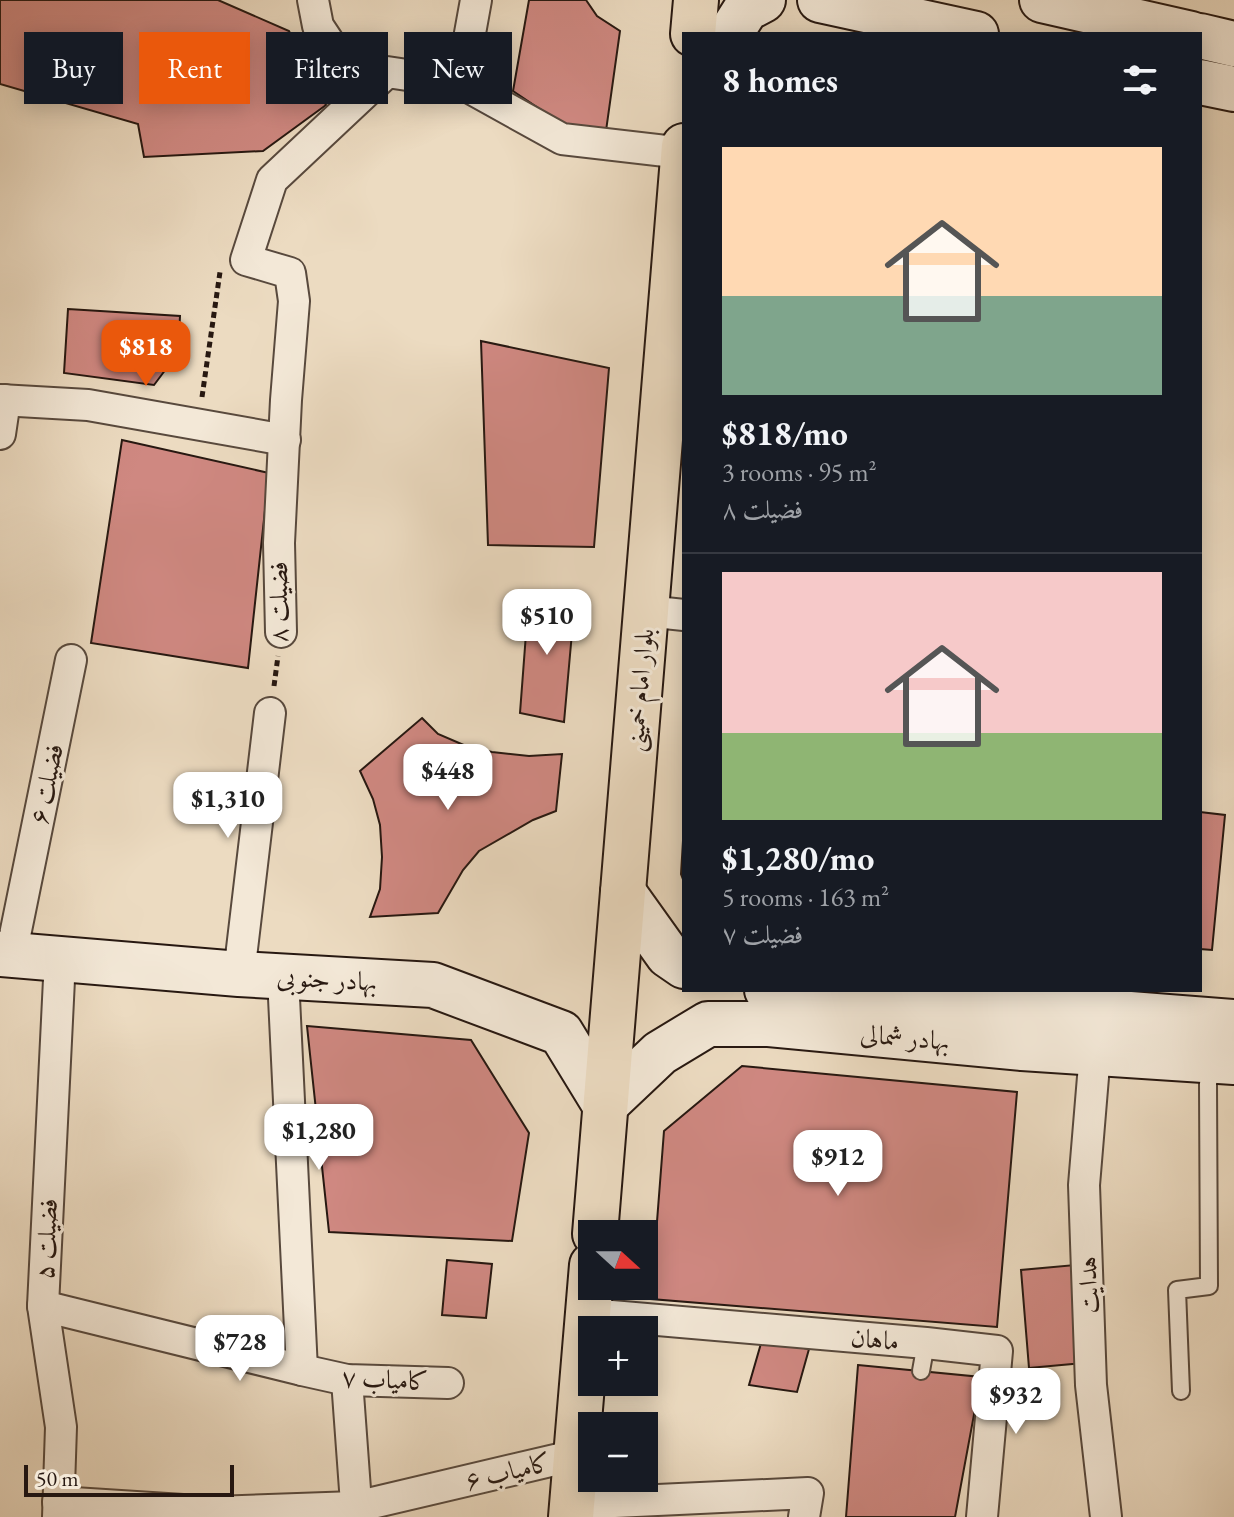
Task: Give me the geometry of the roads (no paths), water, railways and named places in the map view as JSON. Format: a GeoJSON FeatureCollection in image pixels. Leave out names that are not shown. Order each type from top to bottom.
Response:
{"type":"FeatureCollection","features":[{"type":"Feature","properties":{"kind":"main road"},"geometry":{"type":"LineString","coordinates":[[693,32],[696,0]]}},
{"type":"Feature","properties":{"kind":"main road"},"geometry":{"type":"LineString","coordinates":[[731,32],[746,9],[763,0]]}},
{"type":"Feature","properties":{"kind":"main road"},"geometry":{"type":"LineString","coordinates":[[820,0],[923,28],[958,32]]}},
{"type":"Feature","properties":{"kind":"main road"},"geometry":{"type":"LineString","coordinates":[[1042,0],[1111,8],[1218,36]]}},
{"type":"Feature","properties":{"kind":"main road"},"geometry":{"type":"LineString","coordinates":[[1202,82],[1234,89]]}},
{"type":"Feature","properties":{"kind":"main road","name":"بلوار امام خمینی"},"geometry":{"type":"LineString","coordinates":[[596,1220],[623,892],[665,613],[682,179]]}},
{"type":"Feature","properties":{"kind":"main road"},"geometry":{"type":"LineString","coordinates":[[623,892],[668,955],[682,965]]}},
{"type":"Feature","properties":{"kind":"main road","name":"بهادر جنوبی"},"geometry":{"type":"LineString","coordinates":[[5,954],[239,974],[433,985],[561,1033],[605,1105]]}},
{"type":"Feature","properties":{"kind":"main road","name":"بهادر شمالی"},"geometry":{"type":"LineString","coordinates":[[838,992],[1014,997],[1234,1022]]}},
{"type":"Feature","properties":{"kind":"main road","name":"بهادر شمالی"},"geometry":{"type":"LineString","coordinates":[[605,1105],[660,1053],[708,1024],[769,1024],[1022,1048],[1222,1061]]}},
{"type":"Feature","properties":{"kind":"main road"},"geometry":{"type":"LineString","coordinates":[[572,1510],[589,1300]]}},
{"type":"Feature","properties":{"kind":"street"},"geometry":{"type":"LineString","coordinates":[[313,0],[322,32]]}},
{"type":"Feature","properties":{"kind":"street"},"geometry":{"type":"LineString","coordinates":[[470,32],[476,0]]}},
{"type":"Feature","properties":{"kind":"street","name":"فضیلت ۸"},"geometry":{"type":"LineString","coordinates":[[281,632],[279,543],[294,301],[290,273],[234,260],[272,180],[352,104]]}},
{"type":"Feature","properties":{"kind":"street"},"geometry":{"type":"LineString","coordinates":[[499,104],[562,139],[682,153]]}},
{"type":"Feature","properties":{"kind":"street"},"geometry":{"type":"LineString","coordinates":[[0,434],[3,400],[88,405],[285,440]]}},
{"type":"Feature","properties":{"kind":"street","name":"فضیلت ۶"},"geometry":{"type":"LineString","coordinates":[[5,954],[71,660]]}},
{"type":"Feature","properties":{"kind":"street"},"geometry":{"type":"LineString","coordinates":[[239,974],[270,713]]}},
{"type":"Feature","properties":{"kind":"street","name":"فضیلت ۵"},"geometry":{"type":"LineString","coordinates":[[58,1509],[61,1427],[43,1306],[60,959]]}},
{"type":"Feature","properties":{"kind":"street"},"geometry":{"type":"LineString","coordinates":[[283,977],[302,1370]]}},
{"type":"Feature","properties":{"kind":"street","name":"هدایت"},"geometry":{"type":"LineString","coordinates":[[1095,1053],[1084,1185],[1082,1293],[1106,1517]]}},
{"type":"Feature","properties":{"kind":"street","name":"کامیاب ۷"},"geometry":{"type":"LineString","coordinates":[[43,1306],[347,1380],[448,1383]]}},
{"type":"Feature","properties":{"kind":"street","name":"ماهان"},"geometry":{"type":"LineString","coordinates":[[588,1314],[924,1357],[997,1351],[982,1517]]}},
{"type":"Feature","properties":{"kind":"street"},"geometry":{"type":"LineString","coordinates":[[347,1380],[356,1512]]}},
{"type":"Feature","properties":{"kind":"street","name":"کامیاب ۶"},"geometry":{"type":"LineString","coordinates":[[58,1509],[356,1512],[576,1455]]}},
{"type":"Feature","properties":{"kind":"street"},"geometry":{"type":"LineString","coordinates":[[572,1510],[806,1505]]}},
{"type":"Feature","properties":{"kind":"lane"},"geometry":{"type":"LineString","coordinates":[[1181,1391],[1177,1290],[1209,1286],[1208,1084],[1222,1061]]}}]}
